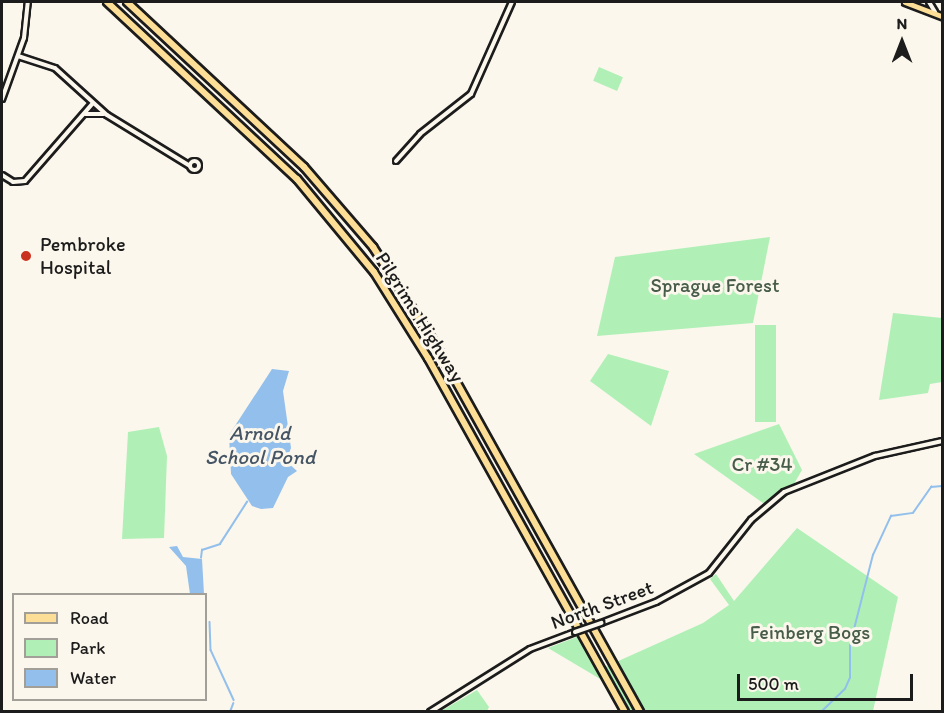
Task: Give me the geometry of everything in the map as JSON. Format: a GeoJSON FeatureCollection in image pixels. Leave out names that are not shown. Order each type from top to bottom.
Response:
{"type":"FeatureCollection","features":[{"type":"Feature","properties":{"kind":"highway","name":"Pilgrims Highway"},"geometry":{"type":"LineString","coordinates":[[107,2],[297,179],[374,272],[428,358],[625,711]]}},
{"type":"Feature","properties":{"kind":"highway","name":"Pilgrims Highway"},"geometry":{"type":"LineString","coordinates":[[127,2],[304,167],[379,256],[434,340],[640,711]]}},
{"type":"Feature","properties":{"kind":"main road"},"geometry":{"type":"LineString","coordinates":[[905,2],[942,16]]}},
{"type":"Feature","properties":{"kind":"street"},"geometry":{"type":"LineString","coordinates":[[2,99],[18,56],[28,2]]}},
{"type":"Feature","properties":{"kind":"street"},"geometry":{"type":"LineString","coordinates":[[396,161],[420,134],[471,94],[512,2]]}},
{"type":"Feature","properties":{"kind":"street"},"geometry":{"type":"LineString","coordinates":[[929,2],[935,12]]}},
{"type":"Feature","properties":{"kind":"street"},"geometry":{"type":"LineString","coordinates":[[18,56],[56,69],[106,116],[191,163]]}},
{"type":"Feature","properties":{"kind":"street"},"geometry":{"type":"LineString","coordinates":[[2,175],[13,182],[25,181],[93,103]]}},
{"type":"Feature","properties":{"kind":"street"},"geometry":{"type":"LineString","coordinates":[[84,114],[106,116]]}},
{"type":"Feature","properties":{"kind":"street","name":"North Street"},"geometry":{"type":"LineString","coordinates":[[430,711],[530,649],[656,602],[709,573],[766,506],[784,492],[869,459],[942,441]]}},
{"type":"Feature","properties":{"kind":"green space"},"geometry":{"type":"Polygon","coordinates":[[[599,67],[623,77],[617,91],[593,81],[599,67]]]}},
{"type":"Feature","properties":{"kind":"green space","name":"Sprague Forest"},"geometry":{"type":"Polygon","coordinates":[[[770,237],[753,323],[597,336],[615,257],[770,237]]]}},
{"type":"Feature","properties":{"kind":"green space"},"geometry":{"type":"Polygon","coordinates":[[[893,313],[942,318],[942,382],[930,384],[928,393],[879,400],[893,313]]]}},
{"type":"Feature","properties":{"kind":"green space"},"geometry":{"type":"Polygon","coordinates":[[[755,325],[776,325],[776,422],[755,422],[755,325]]]}},
{"type":"Feature","properties":{"kind":"green space"},"geometry":{"type":"Polygon","coordinates":[[[608,354],[669,371],[651,426],[590,381],[608,354]]]}},
{"type":"Feature","properties":{"kind":"green space","name":"Cr #34"},"geometry":{"type":"Polygon","coordinates":[[[779,424],[802,470],[787,496],[770,508],[694,454],[779,424]]]}},
{"type":"Feature","properties":{"kind":"green space"},"geometry":{"type":"Polygon","coordinates":[[[159,427],[167,456],[164,538],[122,539],[128,432],[159,427]]]}},
{"type":"Feature","properties":{"kind":"green space","name":"Feinberg Bogs"},"geometry":{"type":"Polygon","coordinates":[[[797,528],[898,597],[873,711],[631,711],[617,689],[548,648],[587,633],[605,667],[703,623],[729,605],[710,579],[716,574],[734,601],[797,528]]]}},
{"type":"Feature","properties":{"kind":"green space"},"geometry":{"type":"Polygon","coordinates":[[[477,690],[489,707],[487,711],[441,711],[477,690]]]}},
{"type":"Feature","properties":{"kind":"water","name":"Arnold School Pond"},"geometry":{"type":"Polygon","coordinates":[[[272,369],[289,371],[283,391],[291,448],[286,461],[297,471],[288,477],[273,508],[261,509],[252,506],[231,474],[229,435],[272,369]]]}},
{"type":"Feature","properties":{"kind":"water"},"geometry":{"type":"Polygon","coordinates":[[[177,546],[183,557],[202,559],[204,593],[190,593],[186,566],[169,547],[177,546]]]}},
{"type":"Feature","properties":{"kind":"waterway"},"geometry":{"type":"LineString","coordinates":[[821,712],[845,689],[850,678],[850,645],[873,555],[891,516],[913,513],[931,487],[942,486]]}},
{"type":"Feature","properties":{"kind":"waterway"},"geometry":{"type":"LineString","coordinates":[[201,558],[202,550],[220,544],[247,502]]}},
{"type":"Feature","properties":{"kind":"waterway"},"geometry":{"type":"LineString","coordinates":[[210,622],[211,650],[234,700]]}},
{"type":"Feature","properties":{"kind":"waterway"},"geometry":{"type":"LineString","coordinates":[[230,712],[233,704]]}},
{"type":"Feature","properties":{"kind":"place","name":"Pembroke Hospital"},"geometry":{"type":"Point","coordinates":[26,256]}}]}
